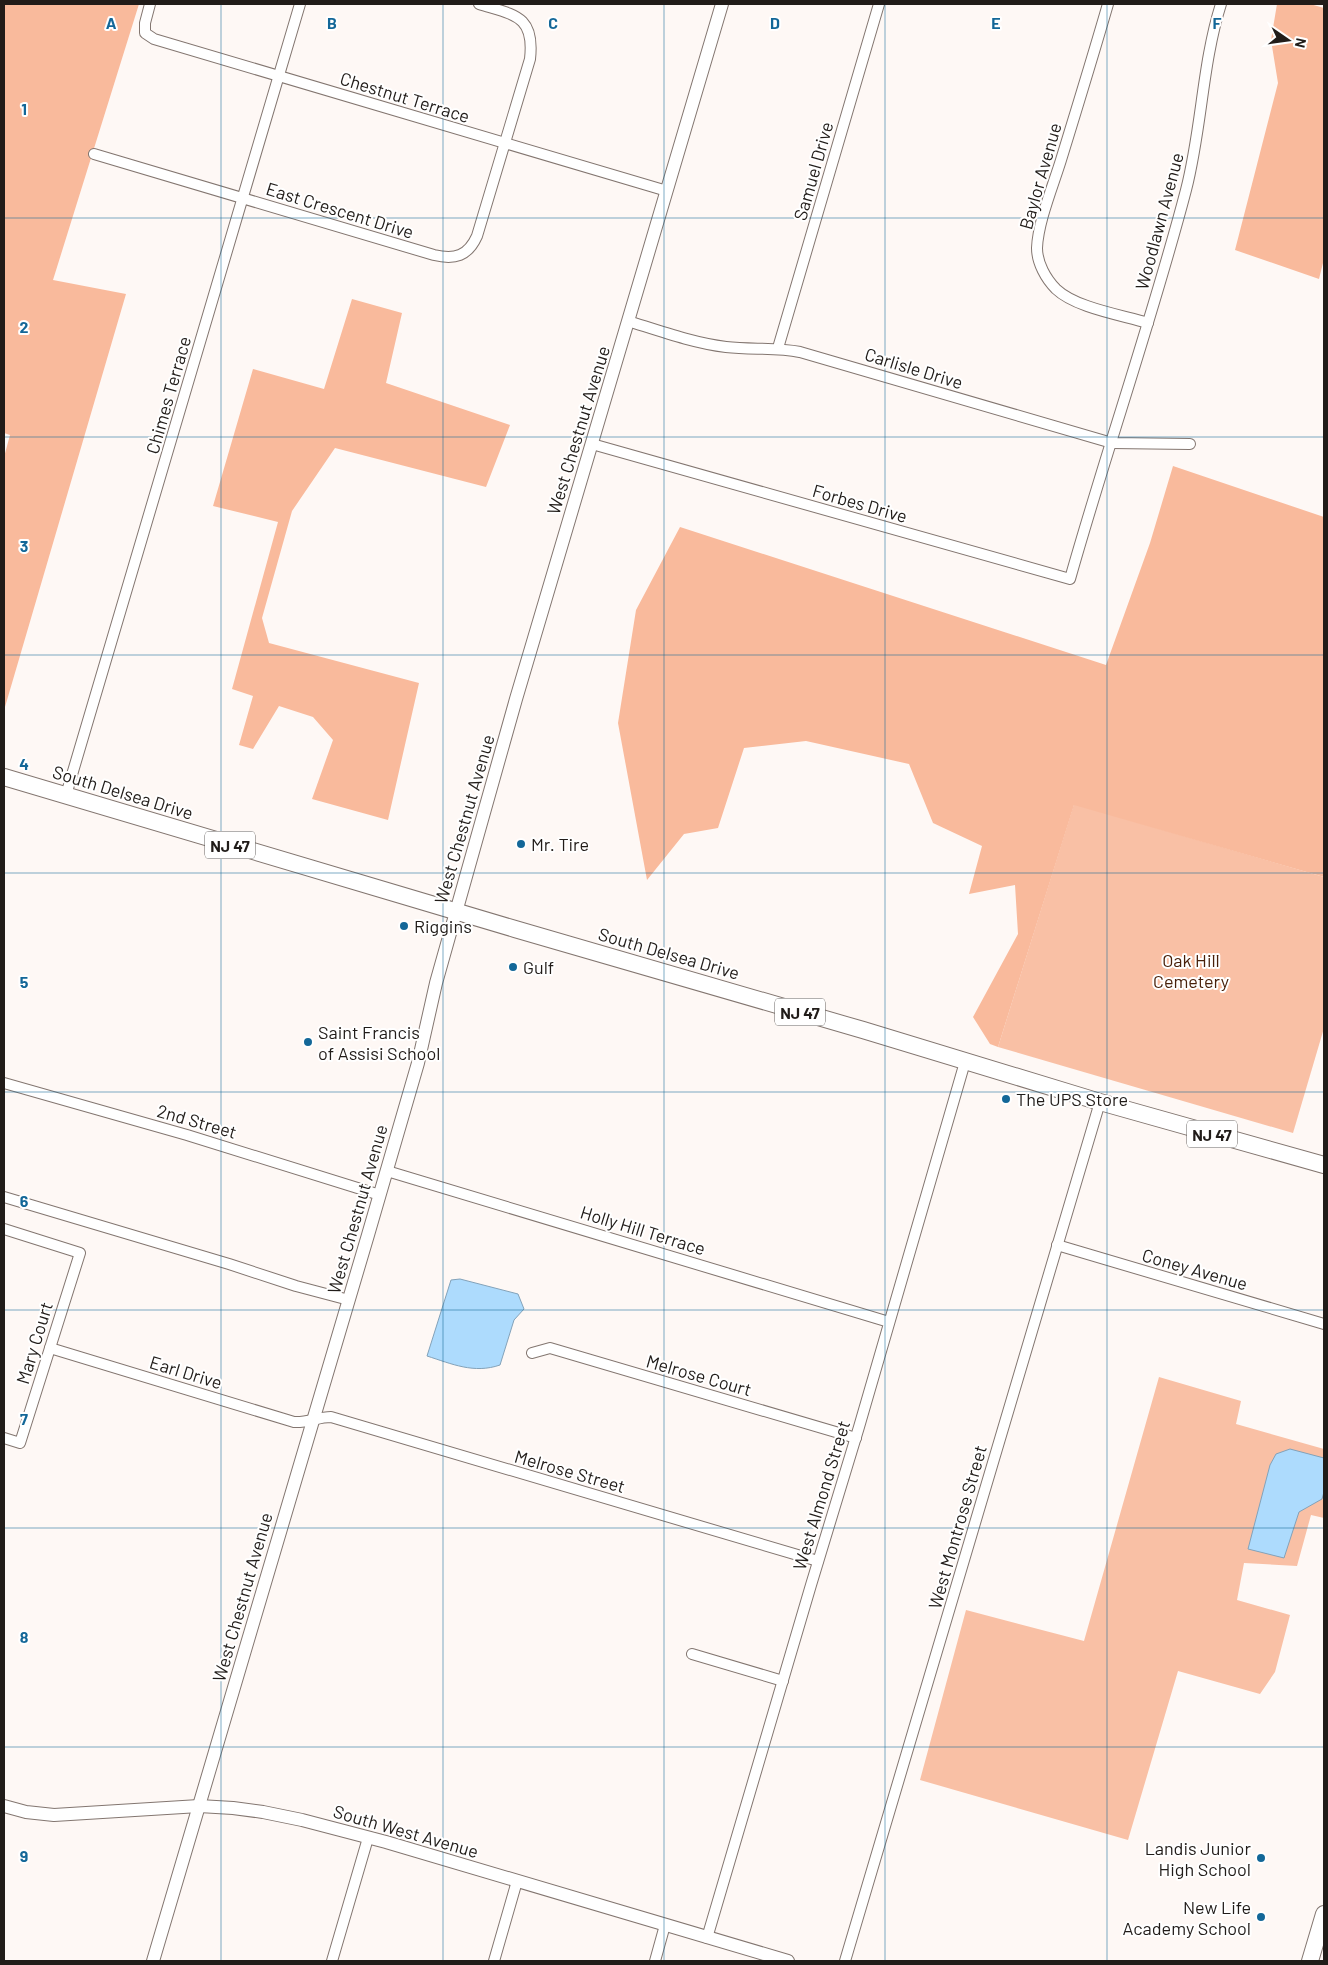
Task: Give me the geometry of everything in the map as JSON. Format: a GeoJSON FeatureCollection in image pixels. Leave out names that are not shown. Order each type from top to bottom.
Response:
{"type":"FeatureCollection","features":[{"type":"Feature","properties":{"kind":"main road","name":"South Delsea Drive"},"geometry":{"type":"LineString","coordinates":[[4,777],[1100,1102],[1324,1166]]}},
{"type":"Feature","properties":{"kind":"main road"},"geometry":{"type":"LineString","coordinates":[[1310,1961],[1324,1914]]}},
{"type":"Feature","properties":{"kind":"street","name":"Chestnut Terrace"},"geometry":{"type":"LineString","coordinates":[[150,4],[145,23],[145,34],[154,39],[667,191]]}},
{"type":"Feature","properties":{"kind":"street","name":"Chimes Terrace"},"geometry":{"type":"LineString","coordinates":[[66,795],[300,4]]}},
{"type":"Feature","properties":{"kind":"street"},"geometry":{"type":"LineString","coordinates":[[479,4],[518,16],[528,28],[530,36],[530,59],[504,144]]}},
{"type":"Feature","properties":{"kind":"street","name":"West Chestnut Avenue"},"geometry":{"type":"LineString","coordinates":[[153,1961],[380,1195],[418,1063],[435,985],[516,699],[722,4]]}},
{"type":"Feature","properties":{"kind":"street","name":"Samuel Drive"},"geometry":{"type":"LineString","coordinates":[[778,348],[879,4]]}},
{"type":"Feature","properties":{"kind":"street","name":"Baylor Avenue"},"geometry":{"type":"LineString","coordinates":[[1108,4],[1048,201],[1038,238],[1037,250],[1045,274],[1055,288],[1065,296],[1096,308],[1148,323]]}},
{"type":"Feature","properties":{"kind":"street","name":"Woodlawn Avenue"},"geometry":{"type":"LineString","coordinates":[[1084,529],[1148,323],[1191,170],[1206,67],[1221,4]]}},
{"type":"Feature","properties":{"kind":"street","name":"East Crescent Drive"},"geometry":{"type":"LineString","coordinates":[[94,154],[434,255],[453,258],[465,252],[474,243],[504,144]]}},
{"type":"Feature","properties":{"kind":"street","name":"Carlisle Drive"},"geometry":{"type":"LineString","coordinates":[[628,321],[712,345],[741,348],[778,348],[800,352],[1112,443],[1190,444]]}},
{"type":"Feature","properties":{"kind":"street","name":"Forbes Drive"},"geometry":{"type":"LineString","coordinates":[[592,444],[1070,578],[1084,529]]}},
{"type":"Feature","properties":{"kind":"street","name":"West Almond Street"},"geometry":{"type":"LineString","coordinates":[[707,1938],[856,1438],[965,1062]]}},
{"type":"Feature","properties":{"kind":"street","name":"2nd Street"},"geometry":{"type":"LineString","coordinates":[[4,1083],[187,1135],[380,1195]]}},
{"type":"Feature","properties":{"kind":"street","name":"West Montrose Street"},"geometry":{"type":"LineString","coordinates":[[845,1961],[1100,1102]]}},
{"type":"Feature","properties":{"kind":"street","name":"Holly Hill Terrace"},"geometry":{"type":"LineString","coordinates":[[386,1171],[889,1322]]}},
{"type":"Feature","properties":{"kind":"street"},"geometry":{"type":"LineString","coordinates":[[4,1197],[349,1300]]}},
{"type":"Feature","properties":{"kind":"street","name":"Mary Court"},"geometry":{"type":"LineString","coordinates":[[4,1229],[80,1253],[20,1443],[4,1438]]}},
{"type":"Feature","properties":{"kind":"street","name":"Coney Avenue"},"geometry":{"type":"LineString","coordinates":[[1057,1245],[1324,1324]]}},
{"type":"Feature","properties":{"kind":"street","name":"Earl Drive"},"geometry":{"type":"LineString","coordinates":[[50,1348],[294,1422],[303,1423],[314,1419]]}},
{"type":"Feature","properties":{"kind":"street","name":"Melrose Court"},"geometry":{"type":"LineString","coordinates":[[532,1353],[550,1348],[856,1438]]}},
{"type":"Feature","properties":{"kind":"street","name":"Melrose Street"},"geometry":{"type":"LineString","coordinates":[[314,1419],[331,1417],[818,1561]]}},
{"type":"Feature","properties":{"kind":"street"},"geometry":{"type":"LineString","coordinates":[[692,1654],[783,1681]]}},
{"type":"Feature","properties":{"kind":"street","name":"South West Avenue"},"geometry":{"type":"LineString","coordinates":[[4,1806],[26,1812],[65,1816],[199,1806],[263,1812],[302,1820],[368,1838],[788,1961]]}},
{"type":"Feature","properties":{"kind":"street"},"geometry":{"type":"LineString","coordinates":[[332,1961],[368,1838]]}},
{"type":"Feature","properties":{"kind":"street"},"geometry":{"type":"LineString","coordinates":[[494,1961],[517,1882]]}},
{"type":"Feature","properties":{"kind":"street"},"geometry":{"type":"LineString","coordinates":[[655,1961],[665,1925]]}},
{"type":"Feature","properties":{"kind":"green space","name":"Oak Hill Cemetery"},"geometry":{"type":"Polygon","coordinates":[[[1074,804],[1324,877],[1324,1028],[1293,1133],[998,1047],[1074,804]]]}},
{"type":"Feature","properties":{"kind":"green space"},"geometry":{"type":"Polygon","coordinates":[[[1159,1377],[1241,1401],[1236,1424],[1324,1449],[1324,1518],[1311,1515],[1297,1566],[1244,1563],[1237,1600],[1290,1615],[1275,1672],[1260,1694],[1178,1671],[1128,1840],[920,1780],[966,1610],[1084,1641],[1159,1377]]]}},
{"type":"Feature","properties":{"kind":"shaded area"},"geometry":{"type":"Polygon","coordinates":[[[5,4],[139,4],[53,280],[126,294],[5,707],[4,457],[10,435],[4,433],[5,4]]]}},
{"type":"Feature","properties":{"kind":"shaded area"},"geometry":{"type":"Polygon","coordinates":[[[1277,4],[1310,4],[1324,8],[1324,259],[1319,279],[1235,250],[1278,83],[1271,40],[1277,4]]]}},
{"type":"Feature","properties":{"kind":"shaded area"},"geometry":{"type":"Polygon","coordinates":[[[352,299],[402,313],[386,383],[510,425],[486,487],[335,448],[292,511],[262,618],[269,643],[419,683],[388,820],[312,799],[333,740],[313,717],[279,706],[253,749],[239,745],[253,696],[232,689],[278,522],[213,506],[253,369],[324,389],[352,299]]]}},
{"type":"Feature","properties":{"kind":"shaded area"},"geometry":{"type":"Polygon","coordinates":[[[1173,466],[1324,517],[1324,877],[1074,805],[998,1047],[990,1044],[973,1017],[1018,934],[1015,885],[969,894],[982,846],[933,823],[909,764],[806,741],[744,748],[718,828],[684,834],[647,880],[618,723],[636,610],[680,527],[1106,665],[1150,543],[1173,466]]]}},
{"type":"Feature","properties":{"kind":"water"},"geometry":{"type":"Polygon","coordinates":[[[460,1279],[518,1294],[524,1309],[514,1320],[500,1365],[481,1369],[463,1367],[427,1356],[451,1280],[460,1279]]]}},
{"type":"Feature","properties":{"kind":"water"},"geometry":{"type":"Polygon","coordinates":[[[1290,1449],[1324,1458],[1324,1492],[1322,1499],[1299,1512],[1284,1558],[1248,1549],[1270,1465],[1276,1454],[1290,1449]]]}},
{"type":"Feature","properties":{"kind":"place","name":"Mr. Tire"},"geometry":{"type":"Point","coordinates":[521,844]}},
{"type":"Feature","properties":{"kind":"place","name":"Riggins"},"geometry":{"type":"Point","coordinates":[404,926]}},
{"type":"Feature","properties":{"kind":"place","name":"Gulf"},"geometry":{"type":"Point","coordinates":[513,967]}},
{"type":"Feature","properties":{"kind":"place","name":"Saint Francis of Assisi School"},"geometry":{"type":"Point","coordinates":[308,1042]}},
{"type":"Feature","properties":{"kind":"place","name":"The UPS Store"},"geometry":{"type":"Point","coordinates":[1006,1099]}},
{"type":"Feature","properties":{"kind":"place","name":"Landis Junior High School"},"geometry":{"type":"Point","coordinates":[1261,1858]}},
{"type":"Feature","properties":{"kind":"place","name":"New Life Academy School"},"geometry":{"type":"Point","coordinates":[1261,1917]}}]}
